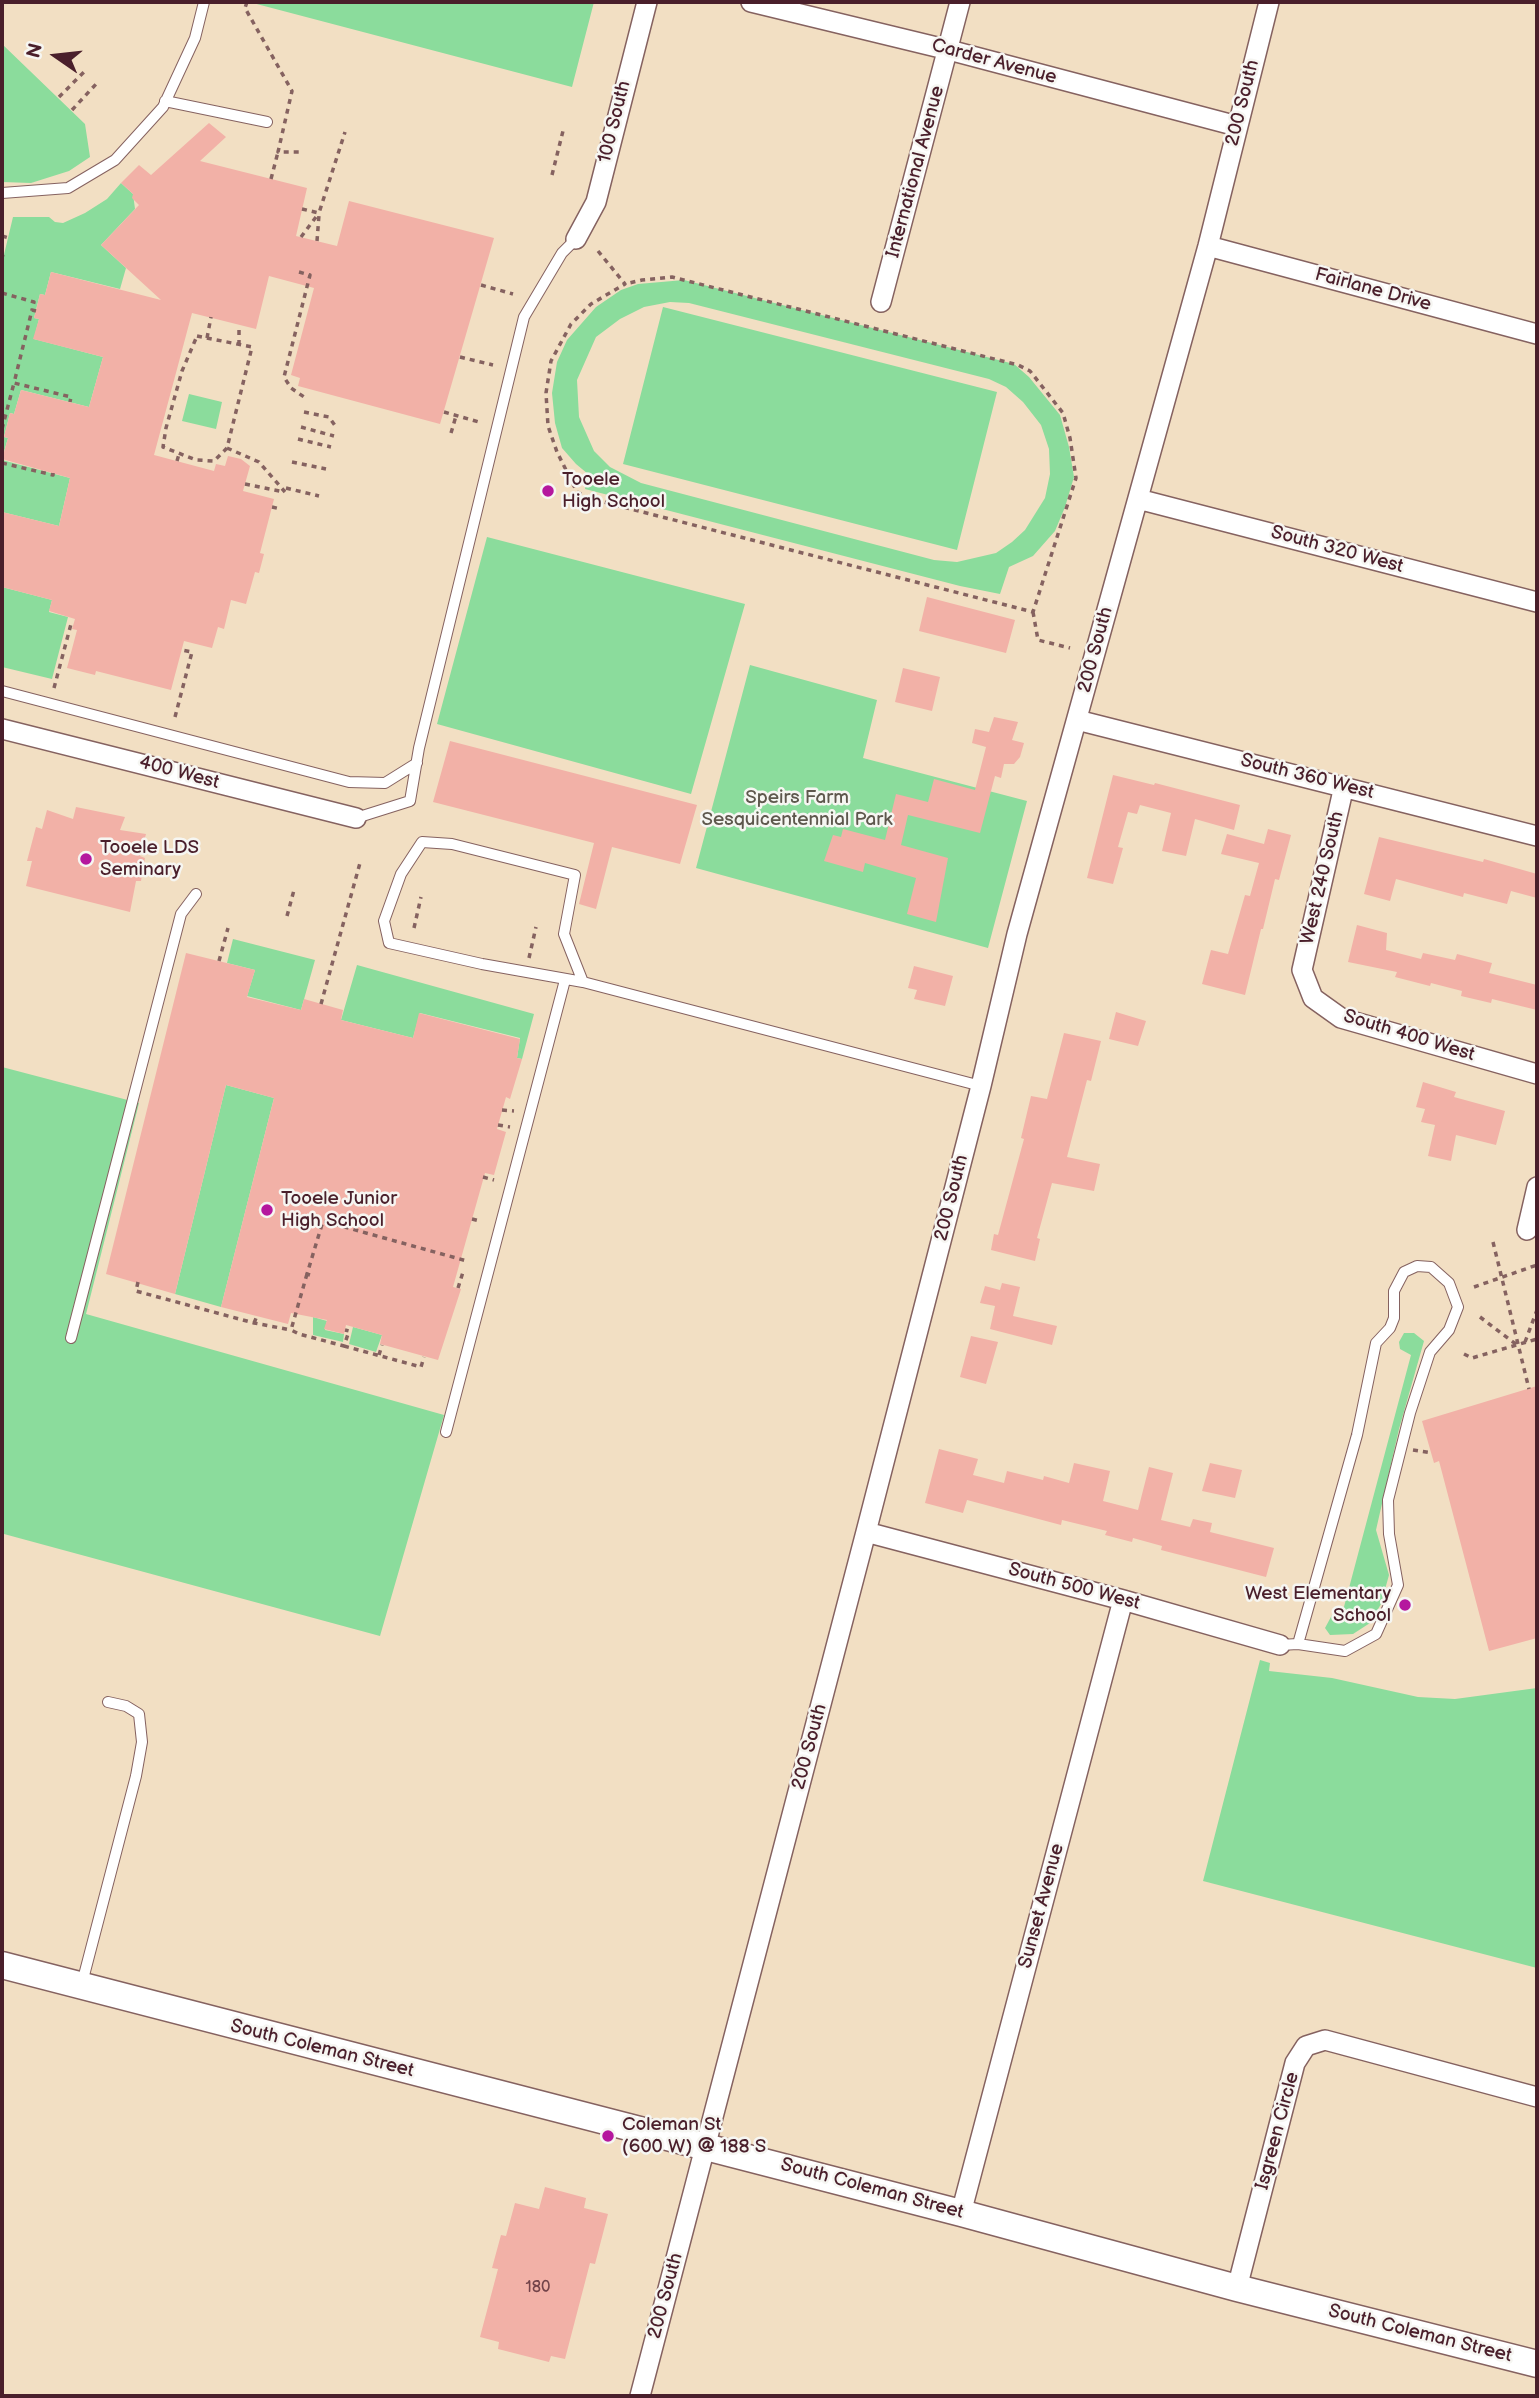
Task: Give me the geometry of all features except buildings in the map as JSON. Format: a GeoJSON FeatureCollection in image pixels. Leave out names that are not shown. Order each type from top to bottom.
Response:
{"type":"FeatureCollection","features":[{"type":"Feature","properties":{"kind":"street","name":"100 South"},"geometry":{"type":"LineString","coordinates":[[576,239],[596,202],[647,2]]}},
{"type":"Feature","properties":{"kind":"street","name":"Carder Avenue"},"geometry":{"type":"LineString","coordinates":[[751,2],[948,50],[1237,126]]}},
{"type":"Feature","properties":{"kind":"street","name":"International Avenue"},"geometry":{"type":"LineString","coordinates":[[881,302],[960,2]]}},
{"type":"Feature","properties":{"kind":"street","name":"200 South"},"geometry":{"type":"LineString","coordinates":[[639,2396],[866,1532],[981,1086],[1017,934],[1208,246],[1269,2]]}},
{"type":"Feature","properties":{"kind":"street","name":"Fairlane Drive"},"geometry":{"type":"LineString","coordinates":[[1208,246],[1537,334]]}},
{"type":"Feature","properties":{"kind":"street","name":"South 320 West"},"geometry":{"type":"LineString","coordinates":[[1138,499],[1537,602]]}},
{"type":"Feature","properties":{"kind":"street","name":"South 360 West"},"geometry":{"type":"LineString","coordinates":[[1077,720],[1537,836]]}},
{"type":"Feature","properties":{"kind":"street","name":"400 West"},"geometry":{"type":"LineString","coordinates":[[2,729],[356,818]]}},
{"type":"Feature","properties":{"kind":"street","name":"West 240 South"},"geometry":{"type":"LineString","coordinates":[[1302,970],[1344,786]]}},
{"type":"Feature","properties":{"kind":"street","name":"South 400 West"},"geometry":{"type":"LineString","coordinates":[[1302,970],[1313,998],[1341,1018],[1537,1074]]}},
{"type":"Feature","properties":{"kind":"street"},"geometry":{"type":"LineString","coordinates":[[1532,1231],[1537,1187]]}},
{"type":"Feature","properties":{"kind":"street","name":"South 500 West"},"geometry":{"type":"LineString","coordinates":[[866,1532],[1289,1645]]}},
{"type":"Feature","properties":{"kind":"street","name":"Sunset Avenue"},"geometry":{"type":"LineString","coordinates":[[961,2213],[1123,1600]]}},
{"type":"Feature","properties":{"kind":"street","name":"South Coleman Street"},"geometry":{"type":"LineString","coordinates":[[2,1965],[1537,2364]]}},
{"type":"Feature","properties":{"kind":"street","name":"Isgreen Circle"},"geometry":{"type":"LineString","coordinates":[[1237,2288],[1295,2063],[1306,2046],[1325,2039],[1537,2097]]}},
{"type":"Feature","properties":{"kind":"lane"},"geometry":{"type":"LineString","coordinates":[[2,193],[68,188],[115,160],[165,102],[195,38],[205,2]]}},
{"type":"Feature","properties":{"kind":"lane"},"geometry":{"type":"LineString","coordinates":[[165,102],[267,122]]}},
{"type":"Feature","properties":{"kind":"lane"},"geometry":{"type":"LineString","coordinates":[[356,818],[410,801],[524,317],[562,253],[576,239]]}},
{"type":"Feature","properties":{"kind":"lane"},"geometry":{"type":"LineString","coordinates":[[2,691],[349,782],[385,783],[417,763]]}},
{"type":"Feature","properties":{"kind":"lane"},"geometry":{"type":"LineString","coordinates":[[583,982],[564,934],[575,875],[452,844],[422,842],[401,874],[384,920],[389,943],[482,964],[583,982],[981,1086]]}},
{"type":"Feature","properties":{"kind":"lane"},"geometry":{"type":"LineString","coordinates":[[71,1338],[181,914],[196,894]]}},
{"type":"Feature","properties":{"kind":"lane"},"geometry":{"type":"LineString","coordinates":[[446,1432],[565,980]]}},
{"type":"Feature","properties":{"kind":"lane"},"geometry":{"type":"LineString","coordinates":[[1417,1266],[1431,1267],[1449,1283],[1458,1307],[1449,1330],[1430,1352],[1410,1413],[1404,1446],[1388,1500],[1389,1534],[1398,1585],[1376,1634],[1345,1651],[1289,1645],[1357,1436],[1376,1343],[1390,1328],[1394,1318],[1394,1291],[1404,1272],[1417,1266]]}},
{"type":"Feature","properties":{"kind":"lane"},"geometry":{"type":"LineString","coordinates":[[80,1987],[136,1776],[142,1742],[139,1714],[126,1706],[108,1702]]}},
{"type":"Feature","properties":{"kind":"path"},"geometry":{"type":"LineString","coordinates":[[247,2],[246,8],[292,92],[271,179]]}},
{"type":"Feature","properties":{"kind":"path"},"geometry":{"type":"LineString","coordinates":[[59,97],[84,72]]}},
{"type":"Feature","properties":{"kind":"path"},"geometry":{"type":"LineString","coordinates":[[72,110],[97,83]]}},
{"type":"Feature","properties":{"kind":"path"},"geometry":{"type":"LineString","coordinates":[[552,176],[564,127]]}},
{"type":"Feature","properties":{"kind":"path"},"geometry":{"type":"LineString","coordinates":[[317,241],[319,213],[345,132]]}},
{"type":"Feature","properties":{"kind":"path"},"geometry":{"type":"LineString","coordinates":[[278,152],[302,152]]}},
{"type":"Feature","properties":{"kind":"path"},"geometry":{"type":"LineString","coordinates":[[302,209],[319,213]]}},
{"type":"Feature","properties":{"kind":"path"},"geometry":{"type":"LineString","coordinates":[[301,237],[319,213]]}},
{"type":"Feature","properties":{"kind":"path"},"geometry":{"type":"LineString","coordinates":[[2,236],[9,238]]}},
{"type":"Feature","properties":{"kind":"path"},"geometry":{"type":"LineString","coordinates":[[598,251],[625,284]]}},
{"type":"Feature","properties":{"kind":"path"},"geometry":{"type":"LineString","coordinates":[[299,272],[310,275],[292,361],[284,377],[291,388],[307,399]]}},
{"type":"Feature","properties":{"kind":"path"},"geometry":{"type":"LineString","coordinates":[[1033,612],[588,498],[577,492],[557,452],[548,426],[546,393],[551,360],[571,324],[591,304],[625,284],[672,277],[1005,362],[1030,371],[1063,413],[1076,478],[1033,612],[1038,640],[1070,648]]}},
{"type":"Feature","properties":{"kind":"path"},"geometry":{"type":"LineString","coordinates":[[308,284],[314,286]]}},
{"type":"Feature","properties":{"kind":"path"},"geometry":{"type":"LineString","coordinates":[[481,285],[513,294]]}},
{"type":"Feature","properties":{"kind":"path"},"geometry":{"type":"LineString","coordinates":[[2,293],[34,302],[34,311],[3,425]]}},
{"type":"Feature","properties":{"kind":"path"},"geometry":{"type":"LineString","coordinates":[[207,338],[211,317]]}},
{"type":"Feature","properties":{"kind":"path"},"geometry":{"type":"LineString","coordinates":[[239,325],[239,345]]}},
{"type":"Feature","properties":{"kind":"path"},"geometry":{"type":"LineString","coordinates":[[197,336],[239,345],[252,347],[227,448],[214,461],[195,463],[163,447],[182,371],[197,336]]}},
{"type":"Feature","properties":{"kind":"path"},"geometry":{"type":"LineString","coordinates":[[460,357],[493,365]]}},
{"type":"Feature","properties":{"kind":"path"},"geometry":{"type":"LineString","coordinates":[[14,383],[71,397],[70,402]]}},
{"type":"Feature","properties":{"kind":"path"},"geometry":{"type":"LineString","coordinates":[[42,396],[44,390]]}},
{"type":"Feature","properties":{"kind":"path"},"geometry":{"type":"LineString","coordinates":[[304,412],[329,417],[336,428]]}},
{"type":"Feature","properties":{"kind":"path"},"geometry":{"type":"LineString","coordinates":[[444,412],[479,422]]}},
{"type":"Feature","properties":{"kind":"path"},"geometry":{"type":"LineString","coordinates":[[451,433],[456,416]]}},
{"type":"Feature","properties":{"kind":"path"},"geometry":{"type":"LineString","coordinates":[[301,427],[334,436]]}},
{"type":"Feature","properties":{"kind":"path"},"geometry":{"type":"LineString","coordinates":[[298,439],[331,447]]}},
{"type":"Feature","properties":{"kind":"path"},"geometry":{"type":"LineString","coordinates":[[227,448],[259,462],[285,492],[245,484]]}},
{"type":"Feature","properties":{"kind":"path"},"geometry":{"type":"LineString","coordinates":[[177,461],[179,454]]}},
{"type":"Feature","properties":{"kind":"path"},"geometry":{"type":"LineString","coordinates":[[292,462],[326,469]]}},
{"type":"Feature","properties":{"kind":"path"},"geometry":{"type":"LineString","coordinates":[[2,463],[53,473]]}},
{"type":"Feature","properties":{"kind":"path"},"geometry":{"type":"LineString","coordinates":[[286,488],[319,496]]}},
{"type":"Feature","properties":{"kind":"path"},"geometry":{"type":"LineString","coordinates":[[272,507],[281,509]]}},
{"type":"Feature","properties":{"kind":"path"},"geometry":{"type":"LineString","coordinates":[[54,688],[71,624],[74,624]]}},
{"type":"Feature","properties":{"kind":"path"},"geometry":{"type":"LineString","coordinates":[[175,717],[192,652],[182,650]]}},
{"type":"Feature","properties":{"kind":"path"},"geometry":{"type":"LineString","coordinates":[[321,1004],[360,863]]}},
{"type":"Feature","properties":{"kind":"path"},"geometry":{"type":"LineString","coordinates":[[287,916],[294,890]]}},
{"type":"Feature","properties":{"kind":"path"},"geometry":{"type":"LineString","coordinates":[[414,928],[421,897]]}},
{"type":"Feature","properties":{"kind":"path"},"geometry":{"type":"LineString","coordinates":[[529,958],[536,927]]}},
{"type":"Feature","properties":{"kind":"path"},"geometry":{"type":"LineString","coordinates":[[219,961],[228,928]]}},
{"type":"Feature","properties":{"kind":"path"},"geometry":{"type":"LineString","coordinates":[[502,1110],[514,1111]]}},
{"type":"Feature","properties":{"kind":"path"},"geometry":{"type":"LineString","coordinates":[[498,1125],[510,1128]]}},
{"type":"Feature","properties":{"kind":"path"},"geometry":{"type":"LineString","coordinates":[[484,1177],[494,1180]]}},
{"type":"Feature","properties":{"kind":"path"},"geometry":{"type":"LineString","coordinates":[[472,1219],[480,1220]]}},
{"type":"Feature","properties":{"kind":"path"},"geometry":{"type":"LineString","coordinates":[[291,1330],[323,1221],[467,1261]]}},
{"type":"Feature","properties":{"kind":"path"},"geometry":{"type":"LineString","coordinates":[[1493,1242],[1528,1389]]}},
{"type":"Feature","properties":{"kind":"path"},"geometry":{"type":"LineString","coordinates":[[1474,1287],[1537,1265]]}},
{"type":"Feature","properties":{"kind":"path"},"geometry":{"type":"LineString","coordinates":[[458,1288],[463,1272]]}},
{"type":"Feature","properties":{"kind":"path"},"geometry":{"type":"LineString","coordinates":[[138,1282],[136,1292],[291,1330],[421,1367],[424,1357]]}},
{"type":"Feature","properties":{"kind":"path"},"geometry":{"type":"LineString","coordinates":[[1525,1342],[1537,1310]]}},
{"type":"Feature","properties":{"kind":"path"},"geometry":{"type":"LineString","coordinates":[[254,1323],[257,1316]]}},
{"type":"Feature","properties":{"kind":"path"},"geometry":{"type":"LineString","coordinates":[[1480,1317],[1517,1345]]}},
{"type":"Feature","properties":{"kind":"path"},"geometry":{"type":"LineString","coordinates":[[344,1346],[349,1331],[345,1330]]}},
{"type":"Feature","properties":{"kind":"path"},"geometry":{"type":"LineString","coordinates":[[1464,1354],[1472,1357],[1537,1339]]}},
{"type":"Feature","properties":{"kind":"path"},"geometry":{"type":"LineString","coordinates":[[379,1355],[382,1345]]}},
{"type":"Feature","properties":{"kind":"path"},"geometry":{"type":"LineString","coordinates":[[1411,1450],[1432,1453]]}},
{"type":"Feature","properties":{"kind":"green space"},"geometry":{"type":"Polygon","coordinates":[[[249,2],[594,2],[572,87],[249,2]]]}},
{"type":"Feature","properties":{"kind":"green space"},"geometry":{"type":"Polygon","coordinates":[[[2,44],[85,124],[90,157],[69,171],[31,183],[2,182],[2,44]]]}},
{"type":"Feature","properties":{"kind":"green space"},"geometry":{"type":"Polygon","coordinates":[[[121,183],[133,194],[135,209],[101,245],[126,268],[120,289],[51,272],[45,295],[40,294],[34,318],[39,319],[34,339],[103,357],[89,407],[21,390],[14,414],[10,413],[4,437],[8,438],[2,459],[2,263],[13,217],[49,217],[55,222],[63,223],[107,199],[121,183]]]}},
{"type":"Feature","properties":{"kind":"green space"},"geometry":{"type":"Polygon","coordinates":[[[684,280],[1014,364],[1029,377],[1060,415],[1069,447],[1074,477],[1055,531],[1033,556],[1009,567],[1000,594],[585,489],[588,474],[562,448],[555,423],[552,393],[557,362],[567,340],[596,307],[621,290],[638,284],[684,280]],[[670,302],[644,307],[620,319],[596,337],[577,380],[579,417],[594,451],[610,467],[641,483],[934,560],[957,562],[996,553],[1012,542],[1025,530],[1045,498],[1050,474],[1049,449],[1041,425],[1023,402],[1006,387],[989,379],[689,303],[670,302]]]}},
{"type":"Feature","properties":{"kind":"green space"},"geometry":{"type":"Polygon","coordinates":[[[663,307],[997,392],[957,550],[623,464],[663,307]]]}},
{"type":"Feature","properties":{"kind":"green space"},"geometry":{"type":"Polygon","coordinates":[[[189,394],[222,402],[216,429],[182,421],[189,394]]]}},
{"type":"Feature","properties":{"kind":"green space"},"geometry":{"type":"Polygon","coordinates":[[[2,460],[70,478],[59,526],[2,512],[2,460]]]}},
{"type":"Feature","properties":{"kind":"green space"},"geometry":{"type":"Polygon","coordinates":[[[487,537],[745,604],[691,794],[437,724],[487,537]]]}},
{"type":"Feature","properties":{"kind":"green space"},"geometry":{"type":"Polygon","coordinates":[[[2,587],[52,600],[49,612],[68,617],[52,679],[2,667],[2,587]]]}},
{"type":"Feature","properties":{"kind":"green space","name":"Speirs Farm Sesquicentennial Park"},"geometry":{"type":"Polygon","coordinates":[[[750,665],[877,700],[863,758],[1027,801],[988,948],[696,868],[750,665]]]}},
{"type":"Feature","properties":{"kind":"green space"},"geometry":{"type":"Polygon","coordinates":[[[233,939],[315,960],[301,1010],[247,996],[255,970],[227,963],[233,939]]]}},
{"type":"Feature","properties":{"kind":"green space"},"geometry":{"type":"Polygon","coordinates":[[[357,965],[534,1014],[522,1059],[517,1058],[520,1038],[420,1013],[413,1038],[341,1020],[357,965]]]}},
{"type":"Feature","properties":{"kind":"green space"},"geometry":{"type":"Polygon","coordinates":[[[2,1067],[139,1103],[86,1314],[444,1415],[380,1636],[4,1534],[2,1536],[2,1067]]]}},
{"type":"Feature","properties":{"kind":"green space"},"geometry":{"type":"Polygon","coordinates":[[[226,1085],[274,1098],[221,1307],[175,1294],[226,1085]]]}},
{"type":"Feature","properties":{"kind":"green space"},"geometry":{"type":"Polygon","coordinates":[[[313,1317],[327,1321],[325,1330],[344,1334],[343,1342],[313,1335],[313,1317]]]}},
{"type":"Feature","properties":{"kind":"green space"},"geometry":{"type":"Polygon","coordinates":[[[353,1327],[382,1335],[376,1352],[349,1344],[353,1327]]]}},
{"type":"Feature","properties":{"kind":"green space"},"geometry":{"type":"Polygon","coordinates":[[[1404,1333],[1414,1333],[1424,1341],[1399,1429],[1376,1530],[1389,1575],[1381,1604],[1370,1623],[1353,1634],[1330,1635],[1325,1628],[1332,1615],[1341,1618],[1411,1355],[1400,1349],[1399,1342],[1404,1333]]]}},
{"type":"Feature","properties":{"kind":"green space"},"geometry":{"type":"Polygon","coordinates":[[[1260,1660],[1270,1663],[1269,1671],[1332,1678],[1418,1697],[1455,1699],[1537,1688],[1537,1968],[1203,1881],[1260,1660]]]}},
{"type":"Feature","properties":{"kind":"place","name":"Tooele High School"},"geometry":{"type":"Point","coordinates":[548,491]}},
{"type":"Feature","properties":{"kind":"place","name":"Tooele LDS Seminary"},"geometry":{"type":"Point","coordinates":[86,859]}},
{"type":"Feature","properties":{"kind":"place","name":"Tooele Junior High School"},"geometry":{"type":"Point","coordinates":[267,1210]}},
{"type":"Feature","properties":{"kind":"place","name":"West Elementary School"},"geometry":{"type":"Point","coordinates":[1405,1605]}},
{"type":"Feature","properties":{"kind":"place","name":"Coleman St (600 W) @ 188 S"},"geometry":{"type":"Point","coordinates":[608,2136]}}]}
